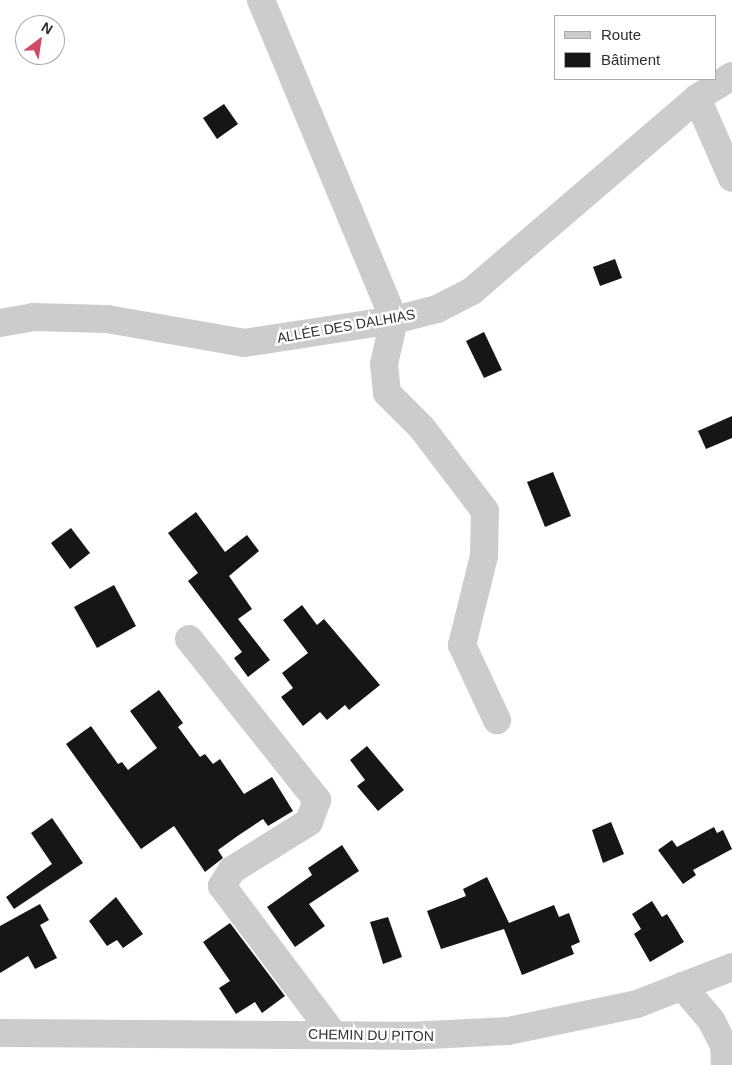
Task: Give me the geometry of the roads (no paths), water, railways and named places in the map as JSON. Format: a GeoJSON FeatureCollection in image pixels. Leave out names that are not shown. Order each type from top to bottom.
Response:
{"type":"FeatureCollection","features":[{"type":"Feature","properties":{"kind":"street"},"geometry":{"type":"LineString","coordinates":[[261,0],[394,320],[384,364],[387,393],[422,428],[484,511],[484,556],[462,645],[496,720]]}},
{"type":"Feature","properties":{"kind":"street","name":"ALLÉE DES DALHIAS"},"geometry":{"type":"LineString","coordinates":[[0,323],[33,317],[107,319],[244,343],[394,320],[437,309],[472,291],[697,98],[732,76]]}},
{"type":"Feature","properties":{"kind":"street"},"geometry":{"type":"LineString","coordinates":[[697,98],[732,178]]}},
{"type":"Feature","properties":{"kind":"street"},"geometry":{"type":"LineString","coordinates":[[189,639],[317,800],[310,822],[232,870],[222,886],[334,1035]]}},
{"type":"Feature","properties":{"kind":"street","name":"CHEMIN DU PITON"},"geometry":{"type":"LineString","coordinates":[[0,1033],[334,1035],[508,1031],[637,1004],[732,967]]}},
{"type":"Feature","properties":{"kind":"street"},"geometry":{"type":"LineString","coordinates":[[682,986],[711,1020],[724,1045],[725,1065]]}}]}
